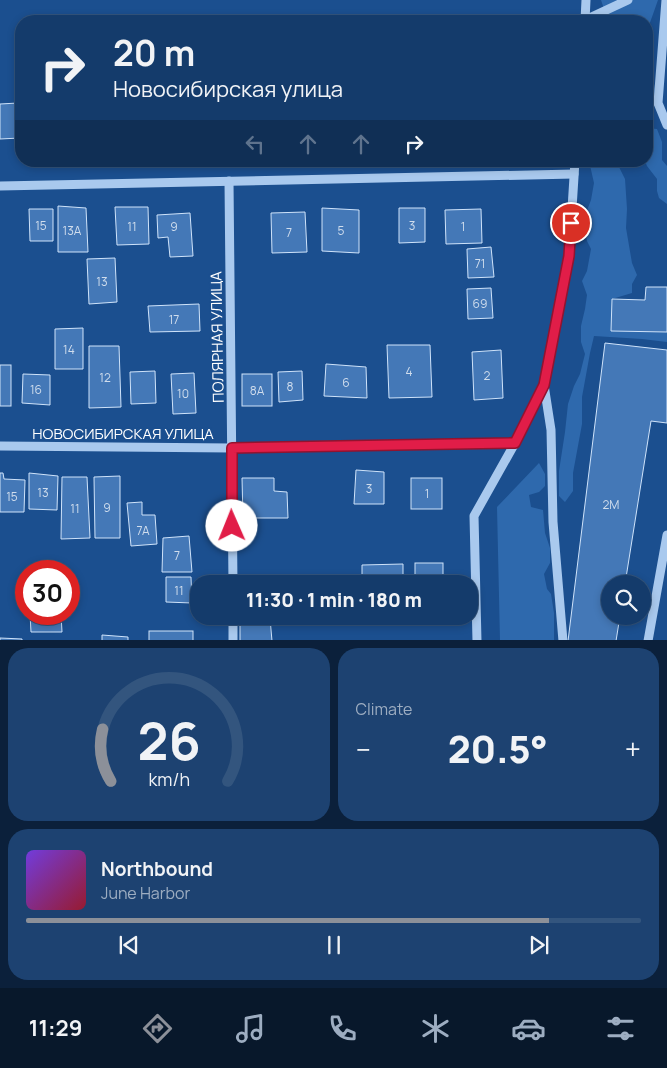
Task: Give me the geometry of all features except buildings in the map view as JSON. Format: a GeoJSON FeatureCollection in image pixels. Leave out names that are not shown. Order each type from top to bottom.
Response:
{"type":"FeatureCollection","features":[{"type":"Feature","properties":{"kind":"street"},"geometry":{"type":"LineString","coordinates":[[585,15],[586,0]]}},
{"type":"Feature","properties":{"kind":"street"},"geometry":{"type":"LineString","coordinates":[[597,15],[628,0]]}},
{"type":"Feature","properties":{"kind":"street"},"geometry":{"type":"LineString","coordinates":[[666,0],[658,103],[667,125]]}},
{"type":"Feature","properties":{"kind":"street"},"geometry":{"type":"LineString","coordinates":[[477,640],[474,516],[515,443],[544,385],[569,256],[575,167]]}},
{"type":"Feature","properties":{"kind":"street"},"geometry":{"type":"LineString","coordinates":[[0,186],[574,174]]}},
{"type":"Feature","properties":{"kind":"street","name":"ПОЛЯРНАЯ УЛИЦА"},"geometry":{"type":"LineString","coordinates":[[229,181],[233,575]]}},
{"type":"Feature","properties":{"kind":"street"},"geometry":{"type":"LineString","coordinates":[[544,385],[551,430],[553,522],[563,640]]}},
{"type":"Feature","properties":{"kind":"street","name":"НОВОСИБИРСКАЯ УЛИЦА"},"geometry":{"type":"LineString","coordinates":[[0,446],[232,448],[515,443]]}},
{"type":"Feature","properties":{"kind":"street"},"geometry":{"type":"LineString","coordinates":[[648,640],[667,535]]}},
{"type":"Feature","properties":{"kind":"street"},"geometry":{"type":"LineString","coordinates":[[233,625],[234,640]]}},
{"type":"Feature","properties":{"kind":"shaded area"},"geometry":{"type":"Polygon","coordinates":[[[601,0],[658,0],[653,15],[600,15],[604,9],[601,0]]]}},
{"type":"Feature","properties":{"kind":"shaded area"},"geometry":{"type":"Polygon","coordinates":[[[653,68],[654,84],[658,103],[653,106],[653,68]]]}},
{"type":"Feature","properties":{"kind":"shaded area"},"geometry":{"type":"Polygon","coordinates":[[[653,129],[657,129],[662,142],[662,160],[667,166],[667,204],[659,198],[657,179],[648,167],[653,167],[653,129]]]}},
{"type":"Feature","properties":{"kind":"shaded area"},"geometry":{"type":"Polygon","coordinates":[[[590,167],[619,167],[625,179],[626,228],[632,263],[637,275],[632,284],[632,293],[612,299],[611,331],[667,332],[667,342],[594,336],[582,397],[582,424],[573,473],[573,491],[565,502],[559,496],[559,471],[568,404],[580,374],[585,354],[581,342],[581,326],[587,295],[582,281],[587,271],[591,249],[587,241],[583,221],[591,200],[594,183],[590,167]]]}},
{"type":"Feature","properties":{"kind":"shaded area"},"geometry":{"type":"Polygon","coordinates":[[[539,463],[545,474],[545,486],[539,492],[529,495],[531,507],[543,510],[545,533],[550,548],[550,563],[544,574],[547,589],[551,594],[554,613],[554,640],[500,640],[497,507],[539,463]]]}},
{"type":"Feature","properties":{"kind":"route"},"geometry":{"type":"LineString","coordinates":[[232,526],[232,448],[515,443],[544,385],[569,256],[571,223]]}}]}
